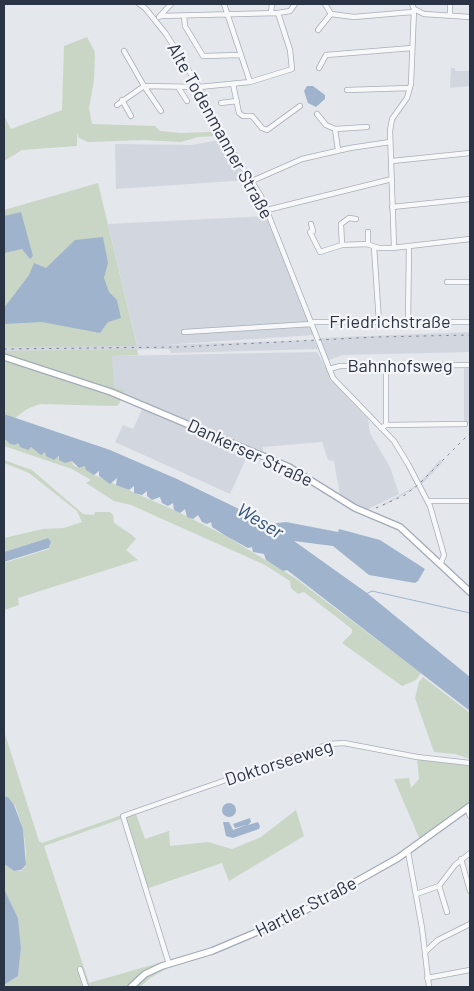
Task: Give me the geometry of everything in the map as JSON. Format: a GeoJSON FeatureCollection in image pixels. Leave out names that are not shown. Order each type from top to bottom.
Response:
{"type":"FeatureCollection","features":[{"type":"Feature","properties":{"kind":"main road","name":"Dankerser Straße"},"geometry":{"type":"LineString","coordinates":[[4,358],[111,392],[278,462],[355,508],[400,527],[441,563],[470,592]]}},
{"type":"Feature","properties":{"kind":"main road","name":"Hartler Straße"},"geometry":{"type":"LineString","coordinates":[[131,987],[151,971],[212,951],[285,920],[408,852],[469,807]]}},
{"type":"Feature","properties":{"kind":"street","name":"Alte Todenmanner Straße"},"geometry":{"type":"LineString","coordinates":[[138,4],[158,18],[199,87],[219,129],[252,181],[267,210],[334,378],[384,426],[400,448],[428,501],[444,555],[441,563]]}},
{"type":"Feature","properties":{"kind":"street"},"geometry":{"type":"LineString","coordinates":[[158,18],[171,4]]}},
{"type":"Feature","properties":{"kind":"street"},"geometry":{"type":"LineString","coordinates":[[224,4],[250,82]]}},
{"type":"Feature","properties":{"kind":"street"},"geometry":{"type":"LineString","coordinates":[[271,12],[272,4]]}},
{"type":"Feature","properties":{"kind":"street"},"geometry":{"type":"LineString","coordinates":[[158,18],[271,12],[280,14],[290,11],[295,4]]}},
{"type":"Feature","properties":{"kind":"street"},"geometry":{"type":"LineString","coordinates":[[325,4],[331,14]]}},
{"type":"Feature","properties":{"kind":"street"},"geometry":{"type":"LineString","coordinates":[[450,4],[450,16]]}},
{"type":"Feature","properties":{"kind":"street"},"geometry":{"type":"LineString","coordinates":[[331,14],[354,17],[412,8],[424,14],[470,17]]}},
{"type":"Feature","properties":{"kind":"street"},"geometry":{"type":"LineString","coordinates":[[394,247],[390,142],[392,119],[407,98],[410,88],[412,8]]}},
{"type":"Feature","properties":{"kind":"street"},"geometry":{"type":"LineString","coordinates":[[118,105],[122,100],[144,86],[199,87],[233,84],[250,82],[292,69],[290,50],[280,14]]}},
{"type":"Feature","properties":{"kind":"street"},"geometry":{"type":"LineString","coordinates":[[318,30],[331,14]]}},
{"type":"Feature","properties":{"kind":"street"},"geometry":{"type":"LineString","coordinates":[[184,16],[185,26],[203,56],[240,55]]}},
{"type":"Feature","properties":{"kind":"street"},"geometry":{"type":"LineString","coordinates":[[319,68],[326,55],[412,48]]}},
{"type":"Feature","properties":{"kind":"street"},"geometry":{"type":"LineString","coordinates":[[124,51],[161,111]]}},
{"type":"Feature","properties":{"kind":"street"},"geometry":{"type":"LineString","coordinates":[[233,84],[239,113],[243,116],[252,116],[262,128],[267,130],[300,106]]}},
{"type":"Feature","properties":{"kind":"street"},"geometry":{"type":"LineString","coordinates":[[178,87],[187,101]]}},
{"type":"Feature","properties":{"kind":"street"},"geometry":{"type":"LineString","coordinates":[[347,90],[410,88]]}},
{"type":"Feature","properties":{"kind":"street"},"geometry":{"type":"LineString","coordinates":[[122,100],[131,116]]}},
{"type":"Feature","properties":{"kind":"street"},"geometry":{"type":"LineString","coordinates":[[221,103],[237,101]]}},
{"type":"Feature","properties":{"kind":"street"},"geometry":{"type":"LineString","coordinates":[[317,114],[326,124],[335,129],[367,127]]}},
{"type":"Feature","properties":{"kind":"street"},"geometry":{"type":"LineString","coordinates":[[335,129],[338,150]]}},
{"type":"Feature","properties":{"kind":"street"},"geometry":{"type":"LineString","coordinates":[[252,181],[289,164],[338,150],[390,142]]}},
{"type":"Feature","properties":{"kind":"street"},"geometry":{"type":"LineString","coordinates":[[392,161],[470,153]]}},
{"type":"Feature","properties":{"kind":"street"},"geometry":{"type":"LineString","coordinates":[[267,210],[392,180]]}},
{"type":"Feature","properties":{"kind":"street"},"geometry":{"type":"LineString","coordinates":[[392,207],[470,199]]}},
{"type":"Feature","properties":{"kind":"street"},"geometry":{"type":"LineString","coordinates":[[342,245],[341,224],[349,218],[356,219]]}},
{"type":"Feature","properties":{"kind":"street"},"geometry":{"type":"LineString","coordinates":[[311,224],[313,231],[310,232],[320,252],[342,245],[368,244],[374,247],[394,247],[470,238]]}},
{"type":"Feature","properties":{"kind":"street"},"geometry":{"type":"LineString","coordinates":[[368,232],[368,244]]}},
{"type":"Feature","properties":{"kind":"street"},"geometry":{"type":"LineString","coordinates":[[408,322],[409,246]]}},
{"type":"Feature","properties":{"kind":"street"},"geometry":{"type":"LineString","coordinates":[[374,247],[379,322]]}},
{"type":"Feature","properties":{"kind":"street"},"geometry":{"type":"LineString","coordinates":[[447,282],[470,282]]}},
{"type":"Feature","properties":{"kind":"street","name":"Friedrichstraße"},"geometry":{"type":"LineString","coordinates":[[184,332],[311,324],[470,322]]}},
{"type":"Feature","properties":{"kind":"street","name":"Bahnhofsweg"},"geometry":{"type":"LineString","coordinates":[[329,369],[340,366],[470,365]]}},
{"type":"Feature","properties":{"kind":"street"},"geometry":{"type":"LineString","coordinates":[[386,366],[384,426],[465,424]]}},
{"type":"Feature","properties":{"kind":"street"},"geometry":{"type":"LineString","coordinates":[[428,501],[470,501]]}},
{"type":"Feature","properties":{"kind":"street","name":"Doktorseeweg"},"geometry":{"type":"LineString","coordinates":[[168,964],[122,816],[329,744],[344,743],[417,757],[470,764]]}},
{"type":"Feature","properties":{"kind":"street"},"geometry":{"type":"LineString","coordinates":[[469,807],[470,816]]}},
{"type":"Feature","properties":{"kind":"street"},"geometry":{"type":"LineString","coordinates":[[408,852],[425,952],[426,978],[429,987]]}},
{"type":"Feature","properties":{"kind":"street"},"geometry":{"type":"LineString","coordinates":[[416,894],[438,886],[461,859],[470,852]]}},
{"type":"Feature","properties":{"kind":"street"},"geometry":{"type":"LineString","coordinates":[[461,859],[470,891]]}},
{"type":"Feature","properties":{"kind":"street"},"geometry":{"type":"LineString","coordinates":[[438,886],[447,912]]}},
{"type":"Feature","properties":{"kind":"street"},"geometry":{"type":"LineString","coordinates":[[425,952],[438,940],[470,924]]}},
{"type":"Feature","properties":{"kind":"street"},"geometry":{"type":"LineString","coordinates":[[80,969],[87,987],[94,987]]}},
{"type":"Feature","properties":{"kind":"street"},"geometry":{"type":"LineString","coordinates":[[426,978],[470,970]]}},
{"type":"Feature","properties":{"kind":"shaded area"},"geometry":{"type":"Polygon","coordinates":[[[451,68],[455,68],[455,71],[470,71],[470,86],[450,88],[451,68]]]}},
{"type":"Feature","properties":{"kind":"shaded area"},"geometry":{"type":"Polygon","coordinates":[[[223,139],[247,180],[116,189],[115,144],[192,145],[223,139]]]}},
{"type":"Feature","properties":{"kind":"shaded area"},"geometry":{"type":"Polygon","coordinates":[[[267,216],[314,335],[163,345],[314,340],[318,349],[171,353],[169,349],[4,351],[4,347],[137,345],[108,224],[267,216]]]}},
{"type":"Feature","properties":{"kind":"shaded area"},"geometry":{"type":"Polygon","coordinates":[[[470,332],[470,352],[342,355],[327,361],[319,338],[470,332]]]}},
{"type":"Feature","properties":{"kind":"shaded area"},"geometry":{"type":"Polygon","coordinates":[[[317,352],[329,373],[330,381],[368,419],[370,433],[390,467],[399,494],[366,510],[340,495],[334,461],[328,460],[322,442],[263,447],[263,451],[106,386],[112,356],[317,352]]]}},
{"type":"Feature","properties":{"kind":"shaded area"},"geometry":{"type":"Polygon","coordinates":[[[464,366],[470,366],[470,424],[464,425],[464,366]]]}},
{"type":"Feature","properties":{"kind":"shaded area"},"geometry":{"type":"Polygon","coordinates":[[[144,405],[249,452],[230,494],[115,442],[123,425],[133,429],[144,405]]]}},
{"type":"Feature","properties":{"kind":"shaded area"},"geometry":{"type":"Polygon","coordinates":[[[440,460],[443,462],[422,484],[382,505],[417,485],[440,460]]]}},
{"type":"Feature","properties":{"kind":"green space"},"geometry":{"type":"Polygon","coordinates":[[[87,37],[95,56],[94,80],[89,108],[92,124],[155,126],[160,131],[181,133],[217,130],[218,136],[198,137],[181,142],[143,140],[88,142],[79,138],[77,133],[77,146],[22,150],[4,161],[4,116],[11,129],[62,110],[64,46],[87,37]]]}},
{"type":"Feature","properties":{"kind":"green space"},"geometry":{"type":"Polygon","coordinates":[[[98,183],[137,346],[4,347],[4,210],[98,183]]]}},
{"type":"Feature","properties":{"kind":"green space"},"geometry":{"type":"Polygon","coordinates":[[[137,349],[138,355],[112,356],[114,387],[125,390],[119,404],[116,406],[40,404],[27,409],[15,418],[4,414],[4,351],[137,349]]]}},
{"type":"Feature","properties":{"kind":"green space"},"geometry":{"type":"Polygon","coordinates":[[[4,438],[18,443],[20,447],[31,447],[42,454],[45,452],[46,454],[72,461],[73,465],[79,468],[85,466],[94,475],[174,510],[226,536],[295,578],[421,673],[416,680],[402,686],[342,643],[352,633],[352,629],[304,592],[298,594],[291,588],[290,581],[265,565],[131,505],[114,501],[86,483],[91,480],[72,469],[4,446],[4,438]]]}},
{"type":"Feature","properties":{"kind":"green space"},"geometry":{"type":"Polygon","coordinates":[[[4,460],[32,470],[83,514],[94,515],[95,512],[110,512],[113,515],[114,523],[136,539],[126,550],[138,560],[18,598],[19,605],[4,610],[4,563],[49,549],[51,543],[47,538],[4,552],[4,538],[43,529],[64,528],[82,522],[77,511],[29,473],[4,463],[4,460]]]}},
{"type":"Feature","properties":{"kind":"green space"},"geometry":{"type":"Polygon","coordinates":[[[423,677],[470,713],[470,759],[455,754],[434,752],[415,698],[419,682],[423,677]]]}},
{"type":"Feature","properties":{"kind":"green space"},"geometry":{"type":"Polygon","coordinates":[[[4,731],[39,841],[42,843],[298,753],[136,814],[145,839],[169,831],[170,846],[208,842],[232,849],[261,837],[296,810],[304,836],[229,881],[222,863],[146,889],[126,822],[121,819],[44,846],[89,983],[166,961],[168,968],[150,978],[140,987],[4,987],[4,985],[18,976],[21,949],[18,918],[4,890],[4,864],[14,871],[21,871],[26,866],[26,851],[23,829],[15,805],[4,797],[4,731]]]}},
{"type":"Feature","properties":{"kind":"green space"},"geometry":{"type":"Polygon","coordinates":[[[417,758],[470,766],[470,803],[420,840],[394,779],[409,778],[411,788],[419,779],[417,758]]]}},
{"type":"Feature","properties":{"kind":"water"},"geometry":{"type":"Polygon","coordinates":[[[307,86],[313,86],[325,95],[325,99],[316,107],[308,103],[304,91],[307,86]]]}},
{"type":"Feature","properties":{"kind":"water"},"geometry":{"type":"Polygon","coordinates":[[[21,212],[33,256],[30,259],[22,249],[4,253],[4,216],[21,212]]]}},
{"type":"Feature","properties":{"kind":"water"},"geometry":{"type":"Polygon","coordinates":[[[103,237],[108,263],[104,278],[109,292],[117,300],[121,318],[108,322],[100,333],[42,322],[4,324],[4,308],[29,275],[34,263],[46,268],[75,240],[103,237]]]}},
{"type":"Feature","properties":{"kind":"water","name":"Weser"},"geometry":{"type":"Polygon","coordinates":[[[4,414],[110,450],[177,479],[270,524],[286,522],[338,532],[339,529],[380,540],[425,569],[418,581],[415,583],[369,575],[333,546],[294,541],[367,593],[470,677],[470,711],[287,570],[283,571],[266,560],[264,554],[253,552],[252,547],[248,548],[226,536],[212,527],[211,522],[207,524],[202,522],[198,515],[193,519],[187,517],[185,509],[180,513],[174,510],[173,503],[168,506],[162,503],[160,497],[152,500],[147,496],[147,491],[142,495],[134,493],[134,486],[129,490],[116,485],[117,478],[110,484],[99,476],[99,471],[94,475],[86,470],[85,466],[79,468],[72,461],[65,463],[59,460],[59,456],[54,460],[46,456],[45,452],[41,455],[31,447],[28,450],[20,447],[18,443],[15,445],[10,444],[4,438],[4,414]]]}},
{"type":"Feature","properties":{"kind":"water"},"geometry":{"type":"Polygon","coordinates":[[[48,538],[51,542],[49,548],[4,562],[4,552],[48,538]]]}},
{"type":"Feature","properties":{"kind":"water"},"geometry":{"type":"Polygon","coordinates":[[[4,797],[8,797],[14,805],[23,829],[26,865],[21,870],[14,871],[4,864],[4,797]]]}},
{"type":"Feature","properties":{"kind":"water"},"geometry":{"type":"Polygon","coordinates":[[[226,803],[232,803],[236,810],[232,817],[226,817],[222,813],[222,807],[226,803]]]}},
{"type":"Feature","properties":{"kind":"water"},"geometry":{"type":"Polygon","coordinates":[[[250,818],[251,822],[248,825],[258,822],[259,829],[233,838],[226,836],[223,822],[229,822],[233,830],[246,825],[235,828],[233,824],[250,818]]]}},
{"type":"Feature","properties":{"kind":"water"},"geometry":{"type":"Polygon","coordinates":[[[4,889],[18,918],[21,948],[18,976],[4,985],[4,889]]]}},
{"type":"Feature","properties":{"kind":"waterway"},"geometry":{"type":"LineString","coordinates":[[366,594],[372,591],[470,613]]}},
{"type":"Feature","properties":{"kind":"railway"},"geometry":{"type":"LineString","coordinates":[[4,349],[181,347],[377,337],[470,335]]}},
{"type":"Feature","properties":{"kind":"railway"},"geometry":{"type":"LineString","coordinates":[[376,508],[405,495],[419,484],[470,433]]}}]}
